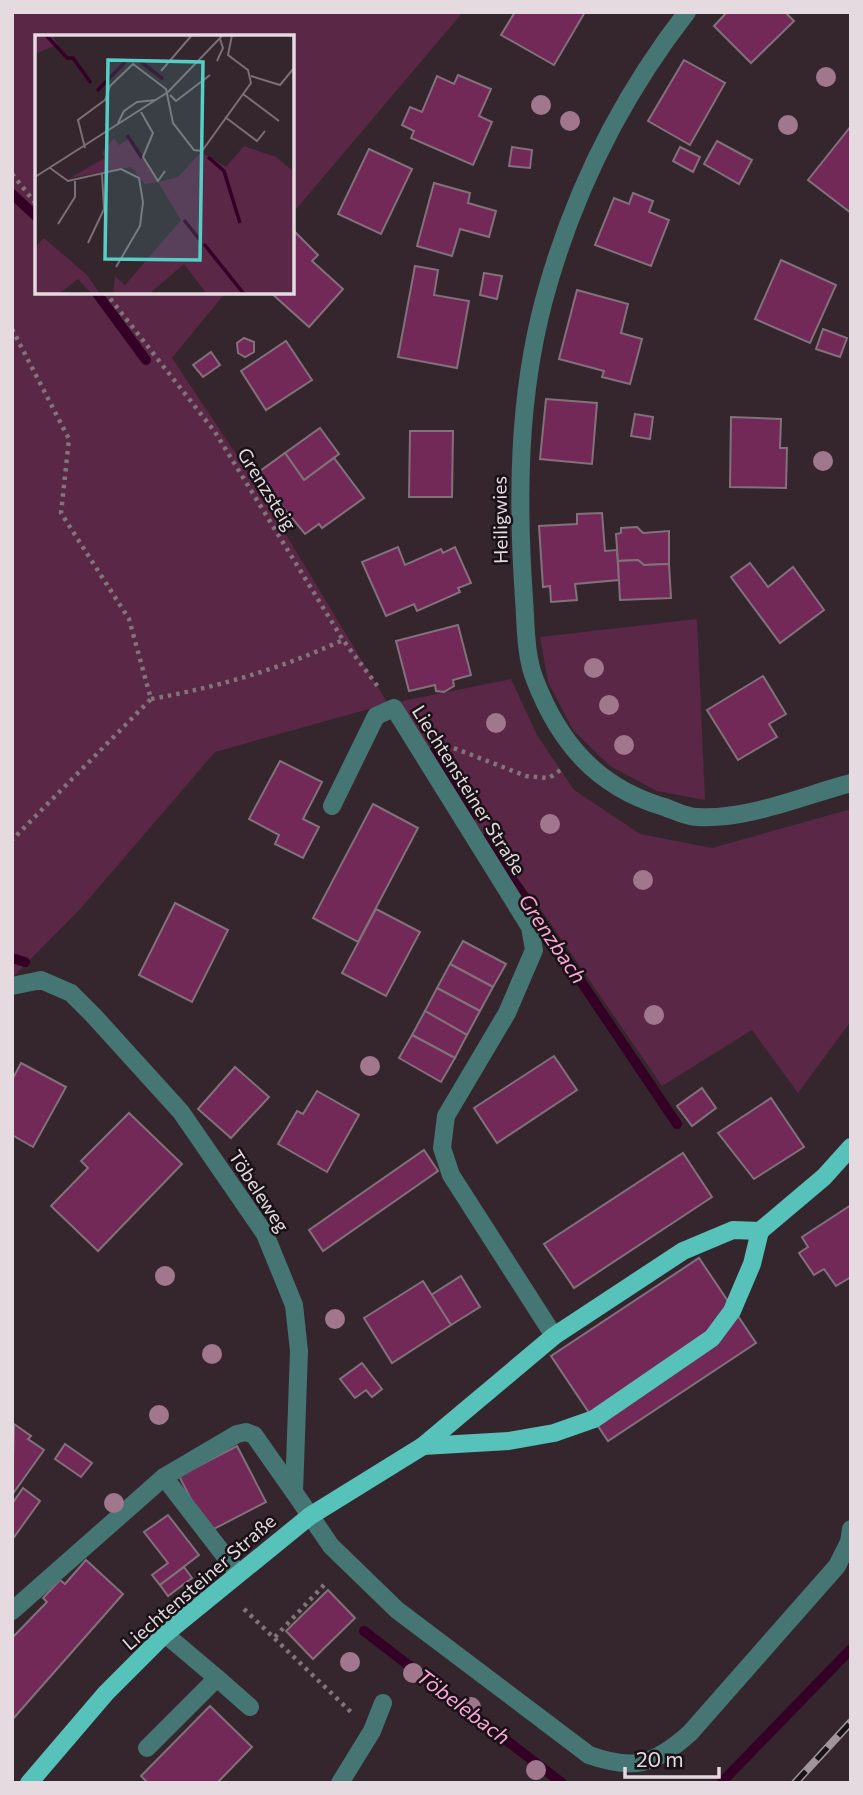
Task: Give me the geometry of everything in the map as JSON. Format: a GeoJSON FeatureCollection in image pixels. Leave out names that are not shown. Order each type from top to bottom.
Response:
{"type":"FeatureCollection","features":[{"type":"Feature","properties":{"kind":"main road"},"geometry":{"type":"LineString","coordinates":[[760,1231],[824,1177],[851,1146]]}},
{"type":"Feature","properties":{"kind":"main road","name":"Liechtensteiner Straße"},"geometry":{"type":"LineString","coordinates":[[29,1783],[106,1693],[165,1634],[310,1516],[423,1446],[554,1336],[683,1251],[733,1230],[760,1231],[752,1264],[732,1311],[712,1338],[594,1419],[554,1433],[509,1441],[423,1446]]}},
{"type":"Feature","properties":{"kind":"street","name":"Heiligwies"},"geometry":{"type":"LineString","coordinates":[[687,12],[634,88],[603,144],[579,201],[544,300],[525,400],[520,453],[523,586],[533,677],[556,724],[579,757],[608,782],[636,799],[693,817],[726,817],[851,783]]}},
{"type":"Feature","properties":{"kind":"street","name":"Liechtensteiner Straße"},"geometry":{"type":"LineString","coordinates":[[394,708],[530,927],[534,950],[507,1013],[446,1116],[442,1148],[451,1175],[554,1336]]}},
{"type":"Feature","properties":{"kind":"street"},"geometry":{"type":"LineString","coordinates":[[332,806],[376,716],[394,708]]}},
{"type":"Feature","properties":{"kind":"street","name":"Töbeleweg"},"geometry":{"type":"LineString","coordinates":[[12,986],[41,980],[71,993],[181,1112],[265,1234],[294,1305],[299,1351],[294,1492]]}},
{"type":"Feature","properties":{"kind":"street"},"geometry":{"type":"LineString","coordinates":[[12,1611],[164,1477],[237,1434],[246,1432],[259,1440],[347,1565],[397,1610],[589,1755],[611,1763],[640,1765],[667,1754],[690,1733],[837,1566],[849,1542],[851,1529]]}},
{"type":"Feature","properties":{"kind":"street"},"geometry":{"type":"LineString","coordinates":[[164,1477],[238,1573]]}},
{"type":"Feature","properties":{"kind":"street"},"geometry":{"type":"LineString","coordinates":[[165,1634],[250,1707]]}},
{"type":"Feature","properties":{"kind":"street"},"geometry":{"type":"LineString","coordinates":[[147,1748],[217,1678]]}},
{"type":"Feature","properties":{"kind":"street"},"geometry":{"type":"LineString","coordinates":[[340,1783],[372,1731],[383,1703]]}},
{"type":"Feature","properties":{"kind":"path"},"geometry":{"type":"LineString","coordinates":[[12,174],[35,203]]}},
{"type":"Feature","properties":{"kind":"path","name":"Grenzsteig"},"geometry":{"type":"LineString","coordinates":[[107,294],[215,432],[343,640],[394,708]]}},
{"type":"Feature","properties":{"kind":"path"},"geometry":{"type":"LineString","coordinates":[[12,330],[69,439],[61,513],[129,619],[150,699]]}},
{"type":"Feature","properties":{"kind":"path"},"geometry":{"type":"LineString","coordinates":[[12,839],[150,699],[206,689],[289,665],[343,640]]}},
{"type":"Feature","properties":{"kind":"path"},"geometry":{"type":"LineString","coordinates":[[419,748],[435,742],[526,776],[549,778],[565,767]]}},
{"type":"Feature","properties":{"kind":"path"},"geometry":{"type":"LineString","coordinates":[[275,1637],[324,1585]]}},
{"type":"Feature","properties":{"kind":"path"},"geometry":{"type":"LineString","coordinates":[[244,1609],[372,1731]]}},
{"type":"Feature","properties":{"kind":"shaded area"},"geometry":{"type":"Polygon","coordinates":[[[12,12],[463,12],[294,212],[294,35],[35,35],[35,294],[224,294],[172,358],[250,475],[388,704],[511,679],[537,735],[574,790],[640,834],[712,848],[851,809],[851,1021],[798,1093],[752,1030],[662,1086],[542,911],[387,704],[215,752],[81,908],[12,978],[12,12]]]}},
{"type":"Feature","properties":{"kind":"shaded area"},"geometry":{"type":"Polygon","coordinates":[[[697,619],[705,800],[657,791],[610,766],[573,730],[548,682],[540,637],[697,619]]]}},
{"type":"Feature","properties":{"kind":"building"},"geometry":{"type":"Polygon","coordinates":[[[515,12],[585,12],[554,65],[501,35],[515,12]]]}},
{"type":"Feature","properties":{"kind":"building"},"geometry":{"type":"Polygon","coordinates":[[[727,12],[785,12],[794,21],[751,63],[714,26],[727,12]]]}},
{"type":"Feature","properties":{"kind":"building"},"geometry":{"type":"Polygon","coordinates":[[[684,60],[725,83],[690,145],[648,121],[684,60]]]}},
{"type":"Feature","properties":{"kind":"building"},"geometry":{"type":"Polygon","coordinates":[[[458,75],[491,89],[479,116],[492,122],[473,165],[411,138],[414,131],[402,125],[410,107],[422,112],[437,76],[454,84],[458,75]]]}},
{"type":"Feature","properties":{"kind":"building"},"geometry":{"type":"Polygon","coordinates":[[[851,126],[851,213],[808,180],[851,126]]]}},
{"type":"Feature","properties":{"kind":"building"},"geometry":{"type":"Polygon","coordinates":[[[717,141],[752,160],[739,184],[704,164],[717,141]]]}},
{"type":"Feature","properties":{"kind":"building"},"geometry":{"type":"Polygon","coordinates":[[[512,147],[532,150],[530,168],[509,166],[512,147]]]}},
{"type":"Feature","properties":{"kind":"building"},"geometry":{"type":"Polygon","coordinates":[[[680,147],[700,157],[693,172],[673,161],[680,147]]]}},
{"type":"Feature","properties":{"kind":"building"},"geometry":{"type":"Polygon","coordinates":[[[369,149],[412,169],[381,234],[338,214],[369,149]]]}},
{"type":"Feature","properties":{"kind":"building"},"geometry":{"type":"Polygon","coordinates":[[[434,183],[470,193],[468,203],[496,211],[489,237],[460,229],[452,256],[417,246],[434,183]]]}},
{"type":"Feature","properties":{"kind":"building"},"geometry":{"type":"Polygon","coordinates":[[[633,193],[653,201],[649,212],[669,220],[651,266],[595,245],[614,198],[629,204],[633,193]]]}},
{"type":"Feature","properties":{"kind":"building"},"geometry":{"type":"Polygon","coordinates":[[[294,231],[318,255],[312,261],[343,289],[309,327],[272,294],[294,294],[294,231]]]}},
{"type":"Feature","properties":{"kind":"building"},"geometry":{"type":"Polygon","coordinates":[[[781,260],[836,285],[810,343],[755,319],[781,260]]]}},
{"type":"Feature","properties":{"kind":"building"},"geometry":{"type":"Polygon","coordinates":[[[415,266],[438,270],[434,295],[469,301],[457,368],[398,357],[415,266]]]}},
{"type":"Feature","properties":{"kind":"building"},"geometry":{"type":"Polygon","coordinates":[[[484,273],[502,276],[497,299],[480,295],[484,273]]]}},
{"type":"Feature","properties":{"kind":"building"},"geometry":{"type":"Polygon","coordinates":[[[577,290],[628,304],[621,333],[642,339],[630,384],[602,377],[604,371],[559,359],[577,290]]]}},
{"type":"Feature","properties":{"kind":"building"},"geometry":{"type":"Polygon","coordinates":[[[823,329],[847,338],[840,357],[816,349],[823,329]]]}},
{"type":"Feature","properties":{"kind":"building"},"geometry":{"type":"Polygon","coordinates":[[[244,338],[254,342],[254,352],[245,357],[238,353],[237,343],[244,338]]]}},
{"type":"Feature","properties":{"kind":"building"},"geometry":{"type":"Polygon","coordinates":[[[286,341],[312,380],[266,410],[241,371],[286,341]]]}},
{"type":"Feature","properties":{"kind":"building"},"geometry":{"type":"Polygon","coordinates":[[[211,352],[220,365],[203,377],[193,365],[211,352]]]}},
{"type":"Feature","properties":{"kind":"building"},"geometry":{"type":"Polygon","coordinates":[[[546,399],[597,403],[592,464],[540,459],[546,399]]]}},
{"type":"Feature","properties":{"kind":"building"},"geometry":{"type":"Polygon","coordinates":[[[635,414],[653,417],[650,439],[631,436],[635,414]]]}},
{"type":"Feature","properties":{"kind":"building"},"geometry":{"type":"Polygon","coordinates":[[[731,417],[781,419],[780,448],[787,448],[786,488],[730,487],[731,417]]]}},
{"type":"Feature","properties":{"kind":"building"},"geometry":{"type":"Polygon","coordinates":[[[320,428],[339,454],[304,480],[285,453],[320,428]]]}},
{"type":"Feature","properties":{"kind":"building"},"geometry":{"type":"Polygon","coordinates":[[[410,431],[453,431],[452,497],[409,497],[410,431]]]}},
{"type":"Feature","properties":{"kind":"building"},"geometry":{"type":"Polygon","coordinates":[[[285,453],[304,480],[334,458],[364,498],[322,528],[319,524],[305,534],[256,474],[285,453]]]}},
{"type":"Feature","properties":{"kind":"building"},"geometry":{"type":"Polygon","coordinates":[[[602,513],[605,551],[617,550],[619,580],[575,584],[577,600],[551,602],[550,586],[543,587],[539,526],[577,524],[577,514],[602,513]]]}},
{"type":"Feature","properties":{"kind":"building"},"geometry":{"type":"Polygon","coordinates":[[[637,527],[643,533],[669,531],[669,564],[644,565],[638,560],[618,561],[616,534],[621,533],[621,528],[637,527]]]}},
{"type":"Feature","properties":{"kind":"building"},"geometry":{"type":"Polygon","coordinates":[[[398,547],[405,565],[441,549],[443,553],[455,547],[471,583],[458,588],[460,592],[417,611],[414,604],[386,616],[362,562],[398,547]]]}},
{"type":"Feature","properties":{"kind":"building"},"geometry":{"type":"Polygon","coordinates":[[[638,560],[644,565],[669,564],[671,598],[620,600],[618,561],[638,560]]]}},
{"type":"Feature","properties":{"kind":"building"},"geometry":{"type":"Polygon","coordinates":[[[750,563],[768,587],[793,567],[824,610],[780,643],[731,577],[750,563]]]}},
{"type":"Feature","properties":{"kind":"building"},"geometry":{"type":"Polygon","coordinates":[[[458,625],[471,675],[453,680],[454,686],[444,692],[436,691],[435,685],[409,691],[396,641],[458,625]]]}},
{"type":"Feature","properties":{"kind":"building"},"geometry":{"type":"Polygon","coordinates":[[[763,676],[786,714],[769,724],[777,737],[738,760],[707,710],[763,676]]]}},
{"type":"Feature","properties":{"kind":"building"},"geometry":{"type":"Polygon","coordinates":[[[280,761],[322,782],[303,819],[319,827],[303,858],[275,844],[279,835],[249,819],[280,761]]]}},
{"type":"Feature","properties":{"kind":"building"},"geometry":{"type":"Polygon","coordinates":[[[373,804],[418,828],[358,942],[313,918],[373,804]]]}},
{"type":"Feature","properties":{"kind":"building"},"geometry":{"type":"Polygon","coordinates":[[[175,903],[228,930],[192,1002],[139,975],[175,903]]]}},
{"type":"Feature","properties":{"kind":"building"},"geometry":{"type":"Polygon","coordinates":[[[376,909],[420,932],[386,996],[342,973],[376,909]]]}},
{"type":"Feature","properties":{"kind":"building"},"geometry":{"type":"Polygon","coordinates":[[[463,941],[506,964],[493,987],[450,964],[463,941]]]}},
{"type":"Feature","properties":{"kind":"building"},"geometry":{"type":"Polygon","coordinates":[[[450,964],[493,987],[480,1011],[437,988],[450,964]]]}},
{"type":"Feature","properties":{"kind":"building"},"geometry":{"type":"Polygon","coordinates":[[[437,988],[480,1011],[467,1035],[425,1011],[437,988]]]}},
{"type":"Feature","properties":{"kind":"building"},"geometry":{"type":"Polygon","coordinates":[[[425,1011],[467,1035],[455,1058],[412,1035],[425,1011]]]}},
{"type":"Feature","properties":{"kind":"building"},"geometry":{"type":"Polygon","coordinates":[[[412,1035],[455,1058],[441,1082],[399,1058],[412,1035]]]}},
{"type":"Feature","properties":{"kind":"building"},"geometry":{"type":"Polygon","coordinates":[[[554,1056],[577,1090],[497,1143],[474,1108],[554,1056]]]}},
{"type":"Feature","properties":{"kind":"building"},"geometry":{"type":"Polygon","coordinates":[[[21,1063],[66,1087],[33,1147],[12,1135],[12,1080],[21,1063]]]}},
{"type":"Feature","properties":{"kind":"building"},"geometry":{"type":"Polygon","coordinates":[[[235,1067],[269,1097],[231,1138],[198,1109],[235,1067]]]}},
{"type":"Feature","properties":{"kind":"building"},"geometry":{"type":"Polygon","coordinates":[[[702,1088],[716,1108],[692,1126],[677,1106],[702,1088]]]}},
{"type":"Feature","properties":{"kind":"building"},"geometry":{"type":"Polygon","coordinates":[[[317,1091],[359,1115],[327,1172],[278,1144],[297,1111],[303,1114],[317,1091]]]}},
{"type":"Feature","properties":{"kind":"building"},"geometry":{"type":"Polygon","coordinates":[[[771,1098],[804,1147],[754,1179],[718,1133],[771,1098]]]}},
{"type":"Feature","properties":{"kind":"building"},"geometry":{"type":"Polygon","coordinates":[[[129,1113],[182,1164],[98,1251],[51,1206],[88,1168],[81,1161],[129,1113]]]}},
{"type":"Feature","properties":{"kind":"building"},"geometry":{"type":"Polygon","coordinates":[[[424,1150],[438,1171],[323,1251],[309,1230],[424,1150]]]}},
{"type":"Feature","properties":{"kind":"building"},"geometry":{"type":"Polygon","coordinates":[[[683,1153],[712,1197],[574,1288],[544,1244],[683,1153]]]}},
{"type":"Feature","properties":{"kind":"building"},"geometry":{"type":"Polygon","coordinates":[[[851,1205],[851,1277],[836,1286],[824,1269],[814,1275],[799,1253],[808,1247],[802,1237],[851,1205]]]}},
{"type":"Feature","properties":{"kind":"building"},"geometry":{"type":"Polygon","coordinates":[[[699,1258],[756,1343],[608,1441],[551,1356],[699,1258]]]}},
{"type":"Feature","properties":{"kind":"building"},"geometry":{"type":"Polygon","coordinates":[[[461,1276],[480,1307],[451,1325],[431,1295],[461,1276]]]}},
{"type":"Feature","properties":{"kind":"building"},"geometry":{"type":"Polygon","coordinates":[[[423,1281],[451,1325],[392,1363],[364,1318],[423,1281]]]}},
{"type":"Feature","properties":{"kind":"building"},"geometry":{"type":"Polygon","coordinates":[[[362,1363],[382,1389],[372,1397],[366,1390],[355,1398],[340,1379],[362,1363]]]}},
{"type":"Feature","properties":{"kind":"building"},"geometry":{"type":"Polygon","coordinates":[[[14,1424],[31,1436],[28,1439],[44,1450],[12,1495],[14,1424]]]}},
{"type":"Feature","properties":{"kind":"building"},"geometry":{"type":"Polygon","coordinates":[[[65,1444],[92,1463],[81,1477],[55,1459],[65,1444]]]}},
{"type":"Feature","properties":{"kind":"building"},"geometry":{"type":"Polygon","coordinates":[[[237,1446],[266,1502],[208,1532],[179,1476],[237,1446]]]}},
{"type":"Feature","properties":{"kind":"building"},"geometry":{"type":"Polygon","coordinates":[[[23,1488],[40,1501],[12,1540],[12,1504],[23,1488]]]}},
{"type":"Feature","properties":{"kind":"building"},"geometry":{"type":"Polygon","coordinates":[[[168,1515],[199,1555],[160,1585],[152,1575],[168,1563],[144,1532],[168,1515]]]}},
{"type":"Feature","properties":{"kind":"building"},"geometry":{"type":"Polygon","coordinates":[[[86,1560],[123,1594],[12,1720],[12,1638],[47,1602],[43,1598],[60,1580],[65,1584],[86,1560]]]}},
{"type":"Feature","properties":{"kind":"building"},"geometry":{"type":"Polygon","coordinates":[[[184,1567],[192,1578],[168,1596],[160,1585],[184,1567]]]}},
{"type":"Feature","properties":{"kind":"building"},"geometry":{"type":"Polygon","coordinates":[[[328,1590],[355,1618],[313,1659],[286,1631],[328,1590]]]}},
{"type":"Feature","properties":{"kind":"building"},"geometry":{"type":"Polygon","coordinates":[[[210,1706],[252,1747],[217,1783],[148,1783],[141,1776],[210,1706]]]}},
{"type":"Feature","properties":{"kind":"waterway","name":"Grenzbach"},"geometry":{"type":"LineString","coordinates":[[12,194],[35,215]]}},
{"type":"Feature","properties":{"kind":"waterway","name":"Grenzbach"},"geometry":{"type":"LineString","coordinates":[[97,294],[146,360]]}},
{"type":"Feature","properties":{"kind":"waterway","name":"Grenzbach"},"geometry":{"type":"LineString","coordinates":[[434,751],[471,817]]}},
{"type":"Feature","properties":{"kind":"waterway","name":"Grenzbach"},"geometry":{"type":"LineString","coordinates":[[485,839],[677,1124]]}},
{"type":"Feature","properties":{"kind":"waterway","name":"Töbelebach"},"geometry":{"type":"LineString","coordinates":[[12,958],[25,962]]}},
{"type":"Feature","properties":{"kind":"waterway","name":"Töbelebach"},"geometry":{"type":"LineString","coordinates":[[364,1631],[562,1783]]}},
{"type":"Feature","properties":{"kind":"waterway","name":"Töbelebach"},"geometry":{"type":"LineString","coordinates":[[721,1783],[851,1649]]}},
{"type":"Feature","properties":{"kind":"railway"},"geometry":{"type":"LineString","coordinates":[[795,1783],[851,1722]]}}]}
